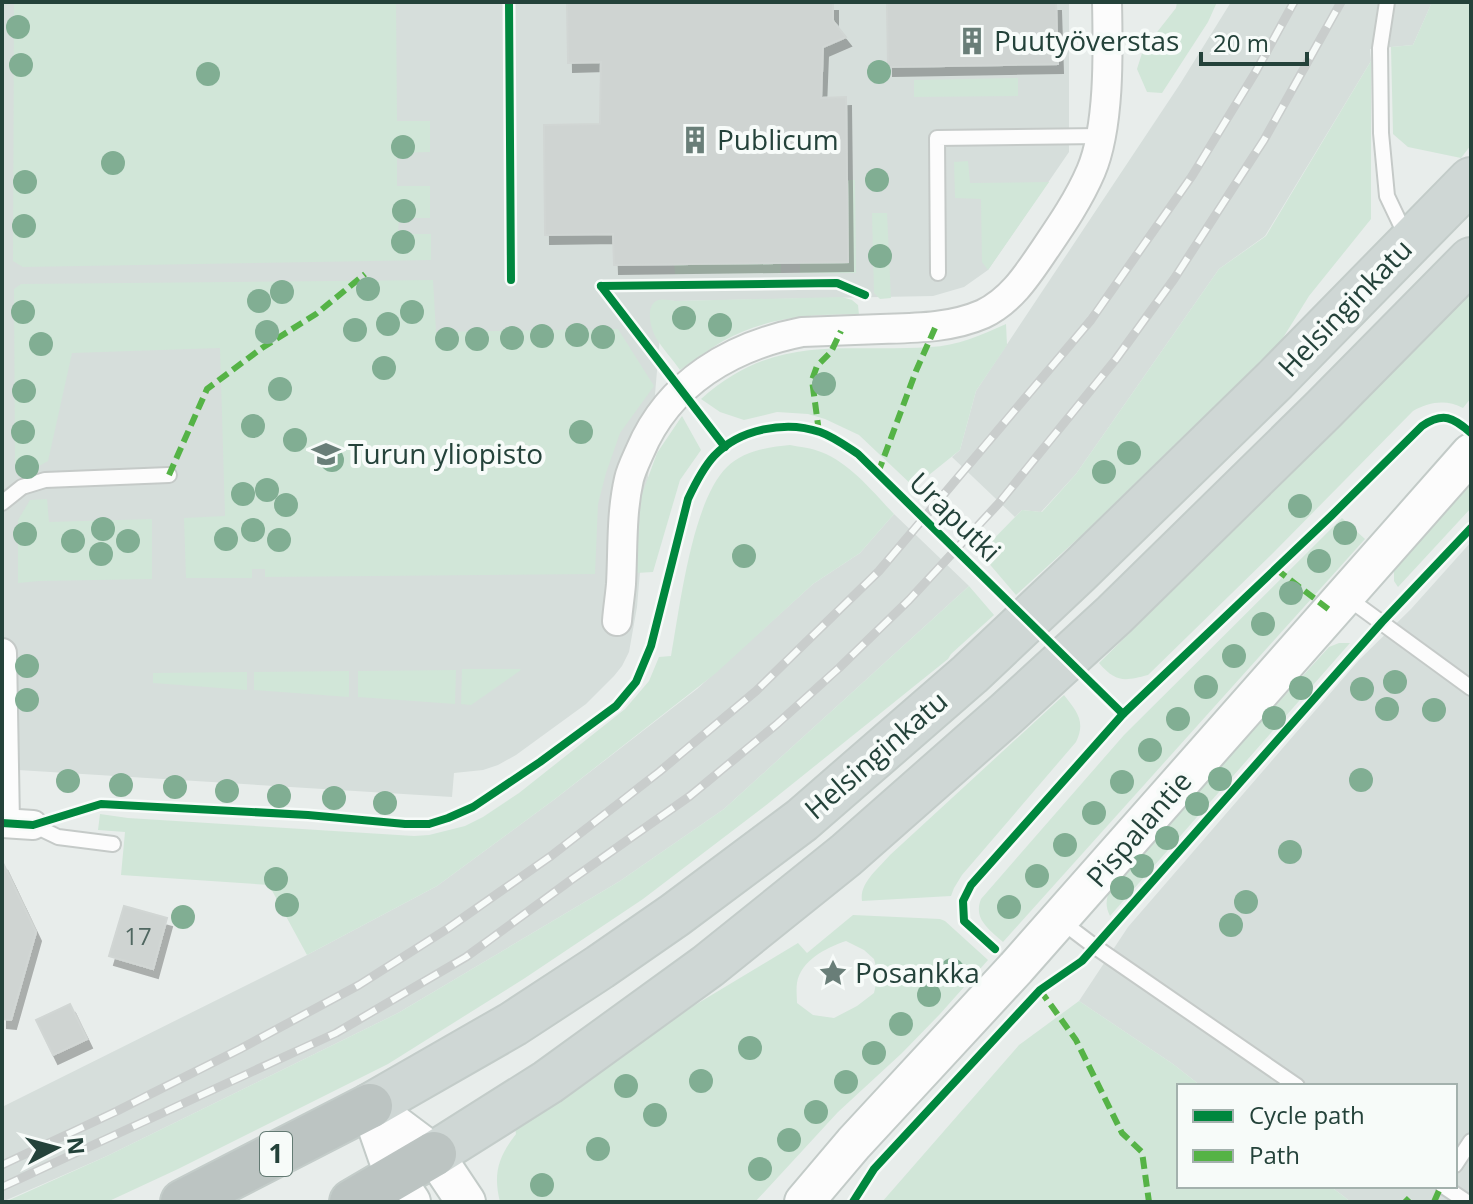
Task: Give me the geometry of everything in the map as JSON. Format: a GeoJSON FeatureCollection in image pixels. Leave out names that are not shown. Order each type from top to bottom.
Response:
{"type":"FeatureCollection","features":[{"type":"Feature","properties":{"kind":"highway","name":"Helsinginkatu"},"geometry":{"type":"LineString","coordinates":[[183,1202],[370,1106]]}},
{"type":"Feature","properties":{"kind":"highway","name":"Helsinginkatu"},"geometry":{"type":"LineString","coordinates":[[352,1202],[403,1190],[434,1154]]}},
{"type":"Feature","properties":{"kind":"main road","name":"Helsinginkatu"},"geometry":{"type":"LineString","coordinates":[[370,1106],[513,1024],[675,915],[802,820],[970,674],[1078,572],[1275,380],[1471,180]]}},
{"type":"Feature","properties":{"kind":"main road","name":"Helsinginkatu"},"geometry":{"type":"LineString","coordinates":[[434,1154],[548,1082],[708,966],[846,855],[1114,615],[1471,260]]}},
{"type":"Feature","properties":{"kind":"street"},"geometry":{"type":"LineString","coordinates":[[617,621],[622,525],[630,477],[646,437],[661,412],[680,390],[738,351],[783,336],[802,332],[935,328],[982,314],[1006,299],[1026,278],[1062,225],[1092,168],[1101,136],[1107,2]]}},
{"type":"Feature","properties":{"kind":"street","name":"Pispalantie"},"geometry":{"type":"LineString","coordinates":[[804,1202],[1471,453]]}},
{"type":"Feature","properties":{"kind":"street"},"geometry":{"type":"LineString","coordinates":[[2,653],[3,823],[33,825]]}},
{"type":"Feature","properties":{"kind":"street"},"geometry":{"type":"LineString","coordinates":[[370,1106],[434,1154],[466,1202]]}},
{"type":"Feature","properties":{"kind":"street"},"geometry":{"type":"LineString","coordinates":[[370,1106],[403,1190]]}},
{"type":"Feature","properties":{"kind":"lane"},"geometry":{"type":"LineString","coordinates":[[1387,2],[1380,48],[1381,133],[1387,196],[1409,242]]}},
{"type":"Feature","properties":{"kind":"lane"},"geometry":{"type":"LineString","coordinates":[[938,273],[937,138],[1101,136]]}},
{"type":"Feature","properties":{"kind":"lane"},"geometry":{"type":"LineString","coordinates":[[2,503],[22,487],[45,480],[169,475]]}},
{"type":"Feature","properties":{"kind":"lane"},"geometry":{"type":"LineString","coordinates":[[1345,596],[1471,688]]}},
{"type":"Feature","properties":{"kind":"lane"},"geometry":{"type":"LineString","coordinates":[[33,825],[58,837],[113,844]]}},
{"type":"Feature","properties":{"kind":"lane"},"geometry":{"type":"LineString","coordinates":[[1059,919],[1294,1084]]}},
{"type":"Feature","properties":{"kind":"lane"},"geometry":{"type":"LineString","coordinates":[[1457,1162],[1471,1141]]}},
{"type":"Feature","properties":{"kind":"lane"},"geometry":{"type":"LineString","coordinates":[[1446,1188],[1467,1202]]}},
{"type":"Feature","properties":{"kind":"shaded area","name":"Turun yliopisto"},"geometry":{"type":"Polygon","coordinates":[[[2,2],[1069,2],[1069,152],[988,270],[964,287],[933,296],[663,300],[637,607],[629,652],[614,676],[586,704],[516,755],[483,770],[454,773],[452,797],[2,769],[2,2]]]}},
{"type":"Feature","properties":{"kind":"shaded area"},"geometry":{"type":"Polygon","coordinates":[[[1231,2],[1432,2],[1413,45],[1370,49],[1371,61],[1265,236],[1219,269],[1076,474],[1041,512],[1022,510],[1015,517],[952,457],[960,450],[976,391],[1231,2]]]}},
{"type":"Feature","properties":{"kind":"shaded area"},"geometry":{"type":"Polygon","coordinates":[[[894,514],[969,586],[724,809],[620,881],[398,1013],[107,1156],[2,1202],[2,1107],[307,955],[437,886],[697,689],[813,584],[860,553],[894,514]]]}},
{"type":"Feature","properties":{"kind":"shaded area"},"geometry":{"type":"Polygon","coordinates":[[[1471,542],[1471,1202],[1351,1202],[1333,1188],[1457,1188],[1457,1084],[1198,1084],[1079,1001],[1128,927],[1359,660],[1411,609],[1471,542]]]}},
{"type":"Feature","properties":{"kind":"green space"},"geometry":{"type":"Polygon","coordinates":[[[14,2],[396,2],[397,121],[430,121],[430,152],[397,153],[397,186],[430,186],[430,218],[399,218],[398,234],[431,234],[431,260],[23,267],[13,261],[14,2]]]}},
{"type":"Feature","properties":{"kind":"green space"},"geometry":{"type":"Polygon","coordinates":[[[1177,2],[1217,2],[1208,22],[1162,93],[1147,92],[1137,69],[1143,50],[1176,8],[1177,2]]]}},
{"type":"Feature","properties":{"kind":"green space"},"geometry":{"type":"Polygon","coordinates":[[[1432,2],[1471,2],[1471,145],[1461,158],[1408,147],[1393,134],[1391,47],[1413,45],[1432,2]]]}},
{"type":"Feature","properties":{"kind":"green space"},"geometry":{"type":"Polygon","coordinates":[[[1371,61],[1371,219],[1309,296],[1281,341],[1016,595],[980,553],[1022,510],[1042,512],[1076,474],[1219,269],[1266,236],[1371,61]]]}},
{"type":"Feature","properties":{"kind":"green space"},"geometry":{"type":"Polygon","coordinates":[[[1018,78],[1018,96],[914,97],[914,80],[1018,78]]]}},
{"type":"Feature","properties":{"kind":"green space"},"geometry":{"type":"Polygon","coordinates":[[[968,161],[970,183],[1049,182],[988,270],[982,262],[981,199],[955,198],[954,162],[968,161]]]}},
{"type":"Feature","properties":{"kind":"green space"},"geometry":{"type":"Polygon","coordinates":[[[847,180],[855,180],[856,273],[800,273],[800,263],[848,261],[847,180]]]}},
{"type":"Feature","properties":{"kind":"green space"},"geometry":{"type":"Polygon","coordinates":[[[872,213],[887,213],[891,298],[880,299],[874,293],[872,213]]]}},
{"type":"Feature","properties":{"kind":"green space"},"geometry":{"type":"Polygon","coordinates":[[[781,263],[781,273],[675,274],[674,264],[781,263]]]}},
{"type":"Feature","properties":{"kind":"green space"},"geometry":{"type":"Polygon","coordinates":[[[433,280],[436,332],[618,329],[654,386],[620,433],[606,473],[598,504],[595,574],[265,577],[265,569],[252,569],[252,578],[186,578],[184,518],[225,516],[220,348],[72,353],[48,461],[23,475],[15,469],[14,289],[21,284],[433,280]]]}},
{"type":"Feature","properties":{"kind":"green space"},"geometry":{"type":"Polygon","coordinates":[[[1471,288],[1471,398],[1463,408],[1438,403],[1413,411],[1148,675],[1121,679],[1105,670],[1099,663],[1471,288]]]}},
{"type":"Feature","properties":{"kind":"green space"},"geometry":{"type":"Polygon","coordinates":[[[842,297],[858,305],[859,315],[807,316],[755,327],[723,341],[680,370],[656,338],[650,319],[653,304],[660,300],[842,297]]]}},
{"type":"Feature","properties":{"kind":"green space"},"geometry":{"type":"Polygon","coordinates":[[[1006,324],[1007,345],[976,391],[960,450],[914,487],[859,435],[825,419],[808,414],[777,412],[744,420],[720,412],[701,399],[756,363],[783,355],[838,348],[950,345],[1006,324]]]}},
{"type":"Feature","properties":{"kind":"green space"},"geometry":{"type":"Polygon","coordinates":[[[682,416],[701,450],[680,480],[653,572],[636,573],[641,497],[657,453],[682,416]]]}},
{"type":"Feature","properties":{"kind":"green space"},"geometry":{"type":"Polygon","coordinates":[[[790,445],[817,451],[842,463],[894,514],[860,553],[813,584],[716,673],[555,799],[437,886],[307,955],[269,885],[121,875],[125,832],[98,830],[100,814],[414,836],[465,826],[483,817],[519,793],[625,709],[649,681],[659,657],[671,656],[689,556],[696,529],[715,483],[727,467],[741,457],[790,445]]]}},
{"type":"Feature","properties":{"kind":"green space"},"geometry":{"type":"Polygon","coordinates":[[[1471,484],[1471,508],[1398,587],[1394,581],[1394,571],[1471,484]]]}},
{"type":"Feature","properties":{"kind":"green space"},"geometry":{"type":"Polygon","coordinates":[[[47,499],[49,522],[152,519],[152,579],[18,583],[18,520],[30,500],[47,499]]]}},
{"type":"Feature","properties":{"kind":"green space"},"geometry":{"type":"Polygon","coordinates":[[[1342,518],[1365,539],[1003,942],[981,918],[981,899],[1124,735],[1342,518]]]}},
{"type":"Feature","properties":{"kind":"green space"},"geometry":{"type":"Polygon","coordinates":[[[969,586],[994,615],[948,659],[643,899],[525,978],[388,1064],[107,1202],[5,1202],[107,1156],[398,1013],[620,881],[724,809],[969,586]]]}},
{"type":"Feature","properties":{"kind":"green space"},"geometry":{"type":"Polygon","coordinates":[[[1350,643],[1110,916],[1107,897],[1111,886],[1329,647],[1350,643]]]}},
{"type":"Feature","properties":{"kind":"green space"},"geometry":{"type":"Polygon","coordinates":[[[462,669],[521,670],[471,705],[461,704],[462,669]]]}},
{"type":"Feature","properties":{"kind":"green space"},"geometry":{"type":"Polygon","coordinates":[[[456,670],[455,704],[358,697],[358,671],[456,670]]]}},
{"type":"Feature","properties":{"kind":"green space"},"geometry":{"type":"Polygon","coordinates":[[[349,671],[349,697],[254,690],[254,672],[349,671]]]}},
{"type":"Feature","properties":{"kind":"green space"},"geometry":{"type":"Polygon","coordinates":[[[247,672],[247,690],[153,683],[153,673],[247,672]]]}},
{"type":"Feature","properties":{"kind":"green space"},"geometry":{"type":"Polygon","coordinates":[[[1064,695],[1080,722],[1076,742],[962,875],[951,896],[862,901],[867,882],[890,855],[1064,695]]]}},
{"type":"Feature","properties":{"kind":"green space"},"geometry":{"type":"Polygon","coordinates":[[[853,915],[940,919],[988,960],[940,1014],[838,1112],[755,1202],[500,1202],[497,1183],[499,1166],[516,1134],[515,1128],[523,1121],[695,1005],[798,943],[807,953],[853,915]],[[846,941],[809,961],[799,975],[797,1003],[813,1015],[834,1018],[874,993],[878,975],[874,959],[846,941]]]}},
{"type":"Feature","properties":{"kind":"green space"},"geometry":{"type":"Polygon","coordinates":[[[1079,1001],[1198,1084],[1177,1084],[1177,1188],[1333,1188],[1351,1202],[882,1202],[1019,1045],[1079,1001]]]}},
{"type":"Feature","properties":{"kind":"building","name":"Publicum"},"geometry":{"type":"Polygon","coordinates":[[[567,2],[833,2],[833,21],[846,37],[823,47],[821,98],[846,97],[848,262],[614,265],[613,234],[545,235],[544,125],[600,124],[601,62],[568,63],[567,2]]]}},
{"type":"Feature","properties":{"kind":"building","name":"Puutyöverstas"},"geometry":{"type":"Polygon","coordinates":[[[887,2],[1056,2],[1058,64],[888,67],[887,2]]]}},
{"type":"Feature","properties":{"kind":"building"},"geometry":{"type":"Polygon","coordinates":[[[2,861],[36,932],[11,1020],[2,1019],[2,861]]]}},
{"type":"Feature","properties":{"kind":"building"},"geometry":{"type":"Polygon","coordinates":[[[124,906],[167,918],[153,969],[109,956],[124,906]]]}},
{"type":"Feature","properties":{"kind":"building"},"geometry":{"type":"Polygon","coordinates":[[[70,1004],[87,1039],[53,1055],[36,1020],[70,1004]]]}},
{"type":"Feature","properties":{"kind":"railway"},"geometry":{"type":"LineString","coordinates":[[2,1165],[240,1049],[359,985],[447,929],[551,856],[756,691],[879,571],[1091,320],[1192,176],[1294,2]]}},
{"type":"Feature","properties":{"kind":"railway"},"geometry":{"type":"LineString","coordinates":[[2,1187],[336,1033],[466,957],[690,796],[777,724],[909,600],[999,503],[1116,359],[1174,279],[1264,140],[1341,2]]}},
{"type":"Feature","properties":{"kind":"marked path"},"geometry":{"type":"LineString","coordinates":[[169,475],[207,389],[262,348],[316,314],[365,274]]}},
{"type":"Feature","properties":{"kind":"marked path"},"geometry":{"type":"LineString","coordinates":[[878,473],[935,328]]}},
{"type":"Feature","properties":{"kind":"marked path"},"geometry":{"type":"LineString","coordinates":[[819,432],[812,380],[817,366],[831,352],[841,331]]}},
{"type":"Feature","properties":{"kind":"marked path"},"geometry":{"type":"LineString","coordinates":[[1276,569],[1332,612]]}},
{"type":"Feature","properties":{"kind":"marked path"},"geometry":{"type":"LineString","coordinates":[[1040,990],[1076,1040],[1122,1133],[1142,1152],[1149,1202]]}},
{"type":"Feature","properties":{"kind":"marked path"},"geometry":{"type":"LineString","coordinates":[[1434,1202],[1440,1188]]}},
{"type":"Feature","properties":{"kind":"marked path"},"geometry":{"type":"LineString","coordinates":[[1405,1202],[1409,1198]]}},
{"type":"Feature","properties":{"kind":"cycle path"},"geometry":{"type":"LineString","coordinates":[[509,2],[511,280]]}},
{"type":"Feature","properties":{"kind":"cycle path"},"geometry":{"type":"LineString","coordinates":[[601,286],[837,283],[865,295]]}},
{"type":"Feature","properties":{"kind":"cycle path"},"geometry":{"type":"LineString","coordinates":[[601,286],[725,447]]}},
{"type":"Feature","properties":{"kind":"cycle path"},"geometry":{"type":"LineString","coordinates":[[995,949],[964,921],[963,901],[971,885],[1123,714],[1422,426],[1436,419],[1448,418],[1471,433]]}},
{"type":"Feature","properties":{"kind":"cycle path","name":"Uraputki"},"geometry":{"type":"LineString","coordinates":[[2,823],[33,825],[101,804],[308,815],[405,824],[429,824],[473,807],[616,706],[636,682],[651,646],[688,499],[700,476],[714,456],[736,439],[778,427],[807,428],[820,432],[858,454],[1123,714]]}},
{"type":"Feature","properties":{"kind":"cycle path"},"geometry":{"type":"LineString","coordinates":[[853,1202],[874,1169],[1040,990],[1082,961],[1382,622],[1471,528]]}},
{"type":"Feature","properties":{"kind":"place","name":"Puutyöverstas"},"geometry":{"type":"Point","coordinates":[972,41]}},
{"type":"Feature","properties":{"kind":"place","name":"Publicum"},"geometry":{"type":"Point","coordinates":[695,140]}},
{"type":"Feature","properties":{"kind":"place","name":"Turun yliopisto"},"geometry":{"type":"Point","coordinates":[326,454]}},
{"type":"Feature","properties":{"kind":"place","name":"Posankka"},"geometry":{"type":"Point","coordinates":[833,973]}}]}
